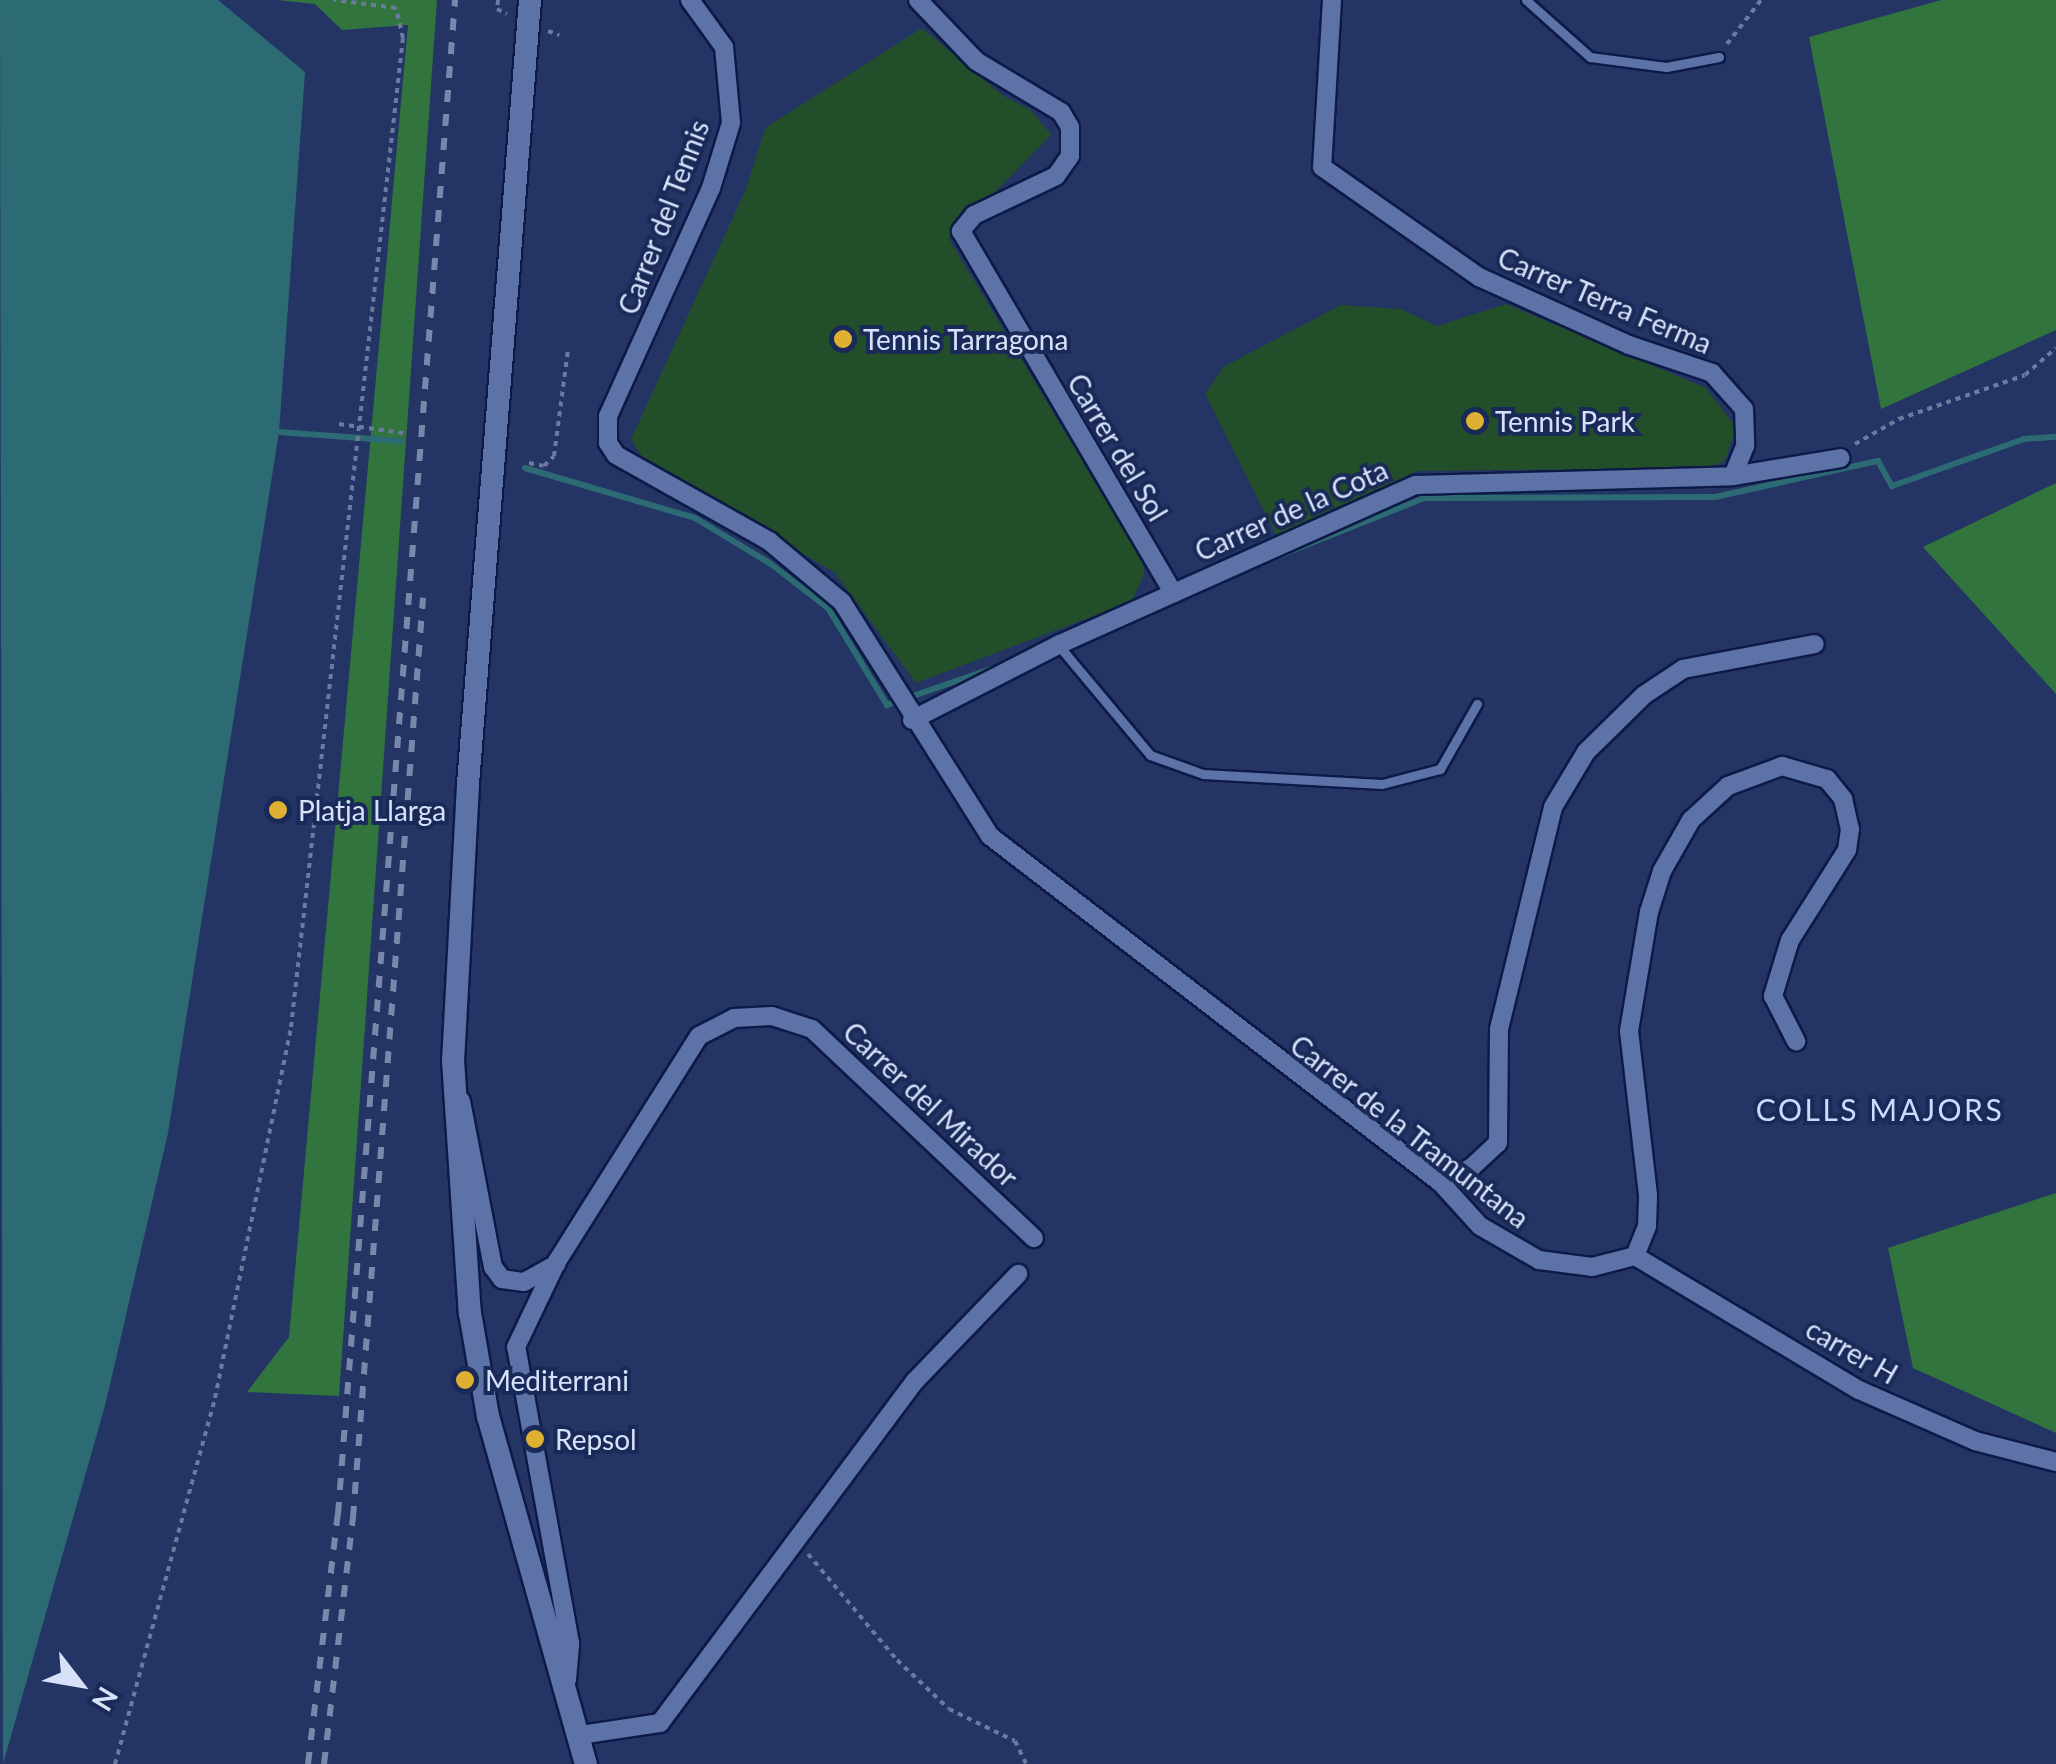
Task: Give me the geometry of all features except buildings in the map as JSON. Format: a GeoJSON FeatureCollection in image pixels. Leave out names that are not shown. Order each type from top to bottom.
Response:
{"type":"FeatureCollection","features":[{"type":"Feature","properties":{"kind":"street"},"geometry":{"type":"LineString","coordinates":[[530,0],[460,899],[454,1085],[470,1313],[488,1416],[586,1764]]}},
{"type":"Feature","properties":{"kind":"street","name":"Carrer del Tennis"},"geometry":{"type":"LineString","coordinates":[[616,455],[608,443],[608,416],[710,188],[731,123],[724,47],[690,0]]}},
{"type":"Feature","properties":{"kind":"street","name":"Carrer del Sol"},"geometry":{"type":"LineString","coordinates":[[918,0],[976,61],[1061,112],[1070,126],[1070,156],[1056,176],[974,215],[961,231],[1172,593]]}},
{"type":"Feature","properties":{"kind":"street","name":"Carrer Terra Ferma"},"geometry":{"type":"LineString","coordinates":[[1332,0],[1322,166],[1478,278],[1629,345],[1712,373],[1744,409],[1745,446],[1733,476]]}},
{"type":"Feature","properties":{"kind":"street","name":"Carrer de la Tramuntana"},"geometry":{"type":"LineString","coordinates":[[616,455],[800,564],[860,626],[971,812],[1014,858],[1441,1182],[1480,1226],[1529,1256],[1592,1267],[1635,1256]]}},
{"type":"Feature","properties":{"kind":"street","name":"Carrer de la Cota"},"geometry":{"type":"LineString","coordinates":[[910,715],[1416,485],[1733,476],[1836,460]]}},
{"type":"Feature","properties":{"kind":"street"},"geometry":{"type":"LineString","coordinates":[[1441,1182],[1472,1168],[1498,1142],[1499,1029],[1553,808],[1586,752],[1644,695],[1683,669],[1815,644]]}},
{"type":"Feature","properties":{"kind":"street"},"geometry":{"type":"LineString","coordinates":[[1635,1256],[1648,1226],[1648,1195],[1629,1031],[1649,912],[1662,872],[1691,820],[1728,786],[1782,766],[1827,780],[1844,799],[1850,830],[1848,850],[1790,940],[1773,996],[1796,1041]]}},
{"type":"Feature","properties":{"kind":"street","name":"Carrer del Mirador"},"geometry":{"type":"LineString","coordinates":[[566,1686],[570,1643],[516,1347],[556,1263],[678,1060],[699,1036],[734,1018],[772,1016],[812,1030],[1034,1238]]}},
{"type":"Feature","properties":{"kind":"street"},"geometry":{"type":"LineString","coordinates":[[454,1085],[468,1122],[493,1267],[502,1279],[524,1282],[556,1263]]}},
{"type":"Feature","properties":{"kind":"street","name":"carrer H"},"geometry":{"type":"LineString","coordinates":[[1635,1256],[1859,1390],[1976,1441],[2056,1462]]}},
{"type":"Feature","properties":{"kind":"street"},"geometry":{"type":"LineString","coordinates":[[580,1735],[660,1723],[915,1381],[1018,1274]]}},
{"type":"Feature","properties":{"kind":"lane"},"geometry":{"type":"LineString","coordinates":[[1526,0],[1590,57],[1666,67],[1719,57]]}},
{"type":"Feature","properties":{"kind":"lane"},"geometry":{"type":"LineString","coordinates":[[1059,644],[1150,755],[1203,774],[1382,784],[1440,769],[1477,704]]}},
{"type":"Feature","properties":{"kind":"path"},"geometry":{"type":"LineString","coordinates":[[334,0],[390,6]]}},
{"type":"Feature","properties":{"kind":"path"},"geometry":{"type":"LineString","coordinates":[[390,6],[394,0]]}},
{"type":"Feature","properties":{"kind":"path"},"geometry":{"type":"LineString","coordinates":[[1719,57],[1760,0]]}},
{"type":"Feature","properties":{"kind":"path"},"geometry":{"type":"LineString","coordinates":[[115,1764],[215,1398],[290,1027],[349,548],[356,428],[403,38],[390,6]]}},
{"type":"Feature","properties":{"kind":"path"},"geometry":{"type":"LineString","coordinates":[[1836,460],[1899,420],[2025,375],[2056,348]]}},
{"type":"Feature","properties":{"kind":"path"},"geometry":{"type":"LineString","coordinates":[[529,463],[544,466],[554,456],[568,349]]}},
{"type":"Feature","properties":{"kind":"path"},"geometry":{"type":"LineString","coordinates":[[339,424],[402,433]]}},
{"type":"Feature","properties":{"kind":"path"},"geometry":{"type":"LineString","coordinates":[[795,1539],[897,1660],[949,1709],[1014,1741],[1026,1764]]}},
{"type":"Feature","properties":{"kind":"shaded area"},"geometry":{"type":"Polygon","coordinates":[[[0,0],[218,0],[305,72],[279,432],[168,1133],[106,1402],[3,1764],[0,0]]]}},
{"type":"Feature","properties":{"kind":"shaded area","name":"Tennis Tarragona"},"geometry":{"type":"Polygon","coordinates":[[[922,28],[1002,95],[1031,110],[1051,135],[949,239],[1143,562],[1144,575],[1131,602],[916,683],[834,572],[645,462],[631,439],[746,189],[765,128],[922,28]]]}},
{"type":"Feature","properties":{"kind":"shaded area","name":"Tennis Park"},"geometry":{"type":"Polygon","coordinates":[[[1506,304],[1706,388],[1736,427],[1725,461],[1706,468],[1416,471],[1278,539],[1205,394],[1223,367],[1341,305],[1401,309],[1437,326],[1506,304]]]}},
{"type":"Feature","properties":{"kind":"green space"},"geometry":{"type":"Polygon","coordinates":[[[277,0],[437,0],[339,1396],[247,1392],[289,1337],[408,25],[342,30],[315,4],[277,0]]]}},
{"type":"Feature","properties":{"kind":"green space"},"geometry":{"type":"Polygon","coordinates":[[[1941,0],[2056,0],[2056,330],[1881,409],[1809,37],[1941,0]]]}},
{"type":"Feature","properties":{"kind":"green space"},"geometry":{"type":"Polygon","coordinates":[[[2056,483],[2056,694],[1923,547],[2056,483]]]}},
{"type":"Feature","properties":{"kind":"green space"},"geometry":{"type":"Polygon","coordinates":[[[2056,1193],[2056,1433],[1913,1368],[1888,1248],[2056,1193]]]}},
{"type":"Feature","properties":{"kind":"waterway"},"geometry":{"type":"LineString","coordinates":[[279,432],[401,441]]}},
{"type":"Feature","properties":{"kind":"waterway"},"geometry":{"type":"LineString","coordinates":[[1271,559],[1424,498],[1715,497],[1878,461],[1892,486],[2024,439],[2056,437]]}},
{"type":"Feature","properties":{"kind":"waterway"},"geometry":{"type":"LineString","coordinates":[[525,468],[695,518],[771,564],[828,608],[887,705],[994,668]]}},
{"type":"Feature","properties":{"kind":"railway"},"geometry":{"type":"LineString","coordinates":[[308,1764],[338,1514],[455,0]]}},
{"type":"Feature","properties":{"kind":"railway"},"geometry":{"type":"LineString","coordinates":[[324,1764],[353,1518],[423,598]]}},
{"type":"Feature","properties":{"kind":"place","name":"Tennis Tarragona"},"geometry":{"type":"Point","coordinates":[843,339]}},
{"type":"Feature","properties":{"kind":"place","name":"Tennis Park"},"geometry":{"type":"Point","coordinates":[1475,421]}},
{"type":"Feature","properties":{"kind":"place","name":"Platja Llarga"},"geometry":{"type":"Point","coordinates":[278,810]}},
{"type":"Feature","properties":{"kind":"place","name":"Mediterrani"},"geometry":{"type":"Point","coordinates":[465,1380]}},
{"type":"Feature","properties":{"kind":"place","name":"Repsol"},"geometry":{"type":"Point","coordinates":[535,1439]}},
{"type":"Feature","properties":{"kind":"district","name":"COLLS MAJORS"},"geometry":{"type":"Point","coordinates":[1880,1109]}}]}
